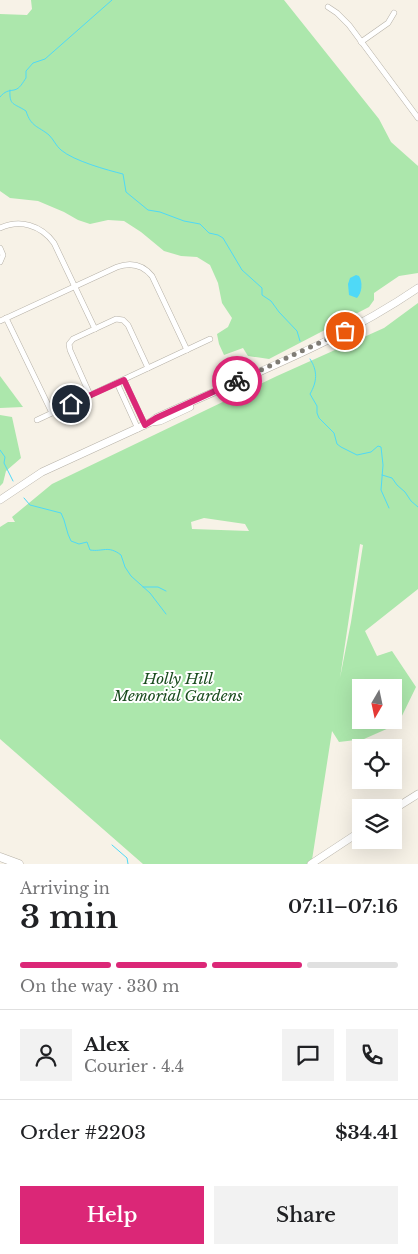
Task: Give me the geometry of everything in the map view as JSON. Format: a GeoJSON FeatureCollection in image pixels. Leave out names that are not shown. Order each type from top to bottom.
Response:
{"type":"FeatureCollection","features":[{"type":"Feature","properties":{"kind":"main road"},"geometry":{"type":"LineString","coordinates":[[0,857],[18,864]]}},
{"type":"Feature","properties":{"kind":"street"},"geometry":{"type":"LineString","coordinates":[[328,8],[337,12],[418,118]]}},
{"type":"Feature","properties":{"kind":"street"},"geometry":{"type":"LineString","coordinates":[[361,42],[388,22],[394,13]]}},
{"type":"Feature","properties":{"kind":"street"},"geometry":{"type":"LineString","coordinates":[[0,228],[12,224],[24,224],[36,227],[45,233],[54,243],[95,329]]}},
{"type":"Feature","properties":{"kind":"street"},"geometry":{"type":"LineString","coordinates":[[0,248],[3,255],[0,262]]}},
{"type":"Feature","properties":{"kind":"street"},"geometry":{"type":"LineString","coordinates":[[0,321],[122,265],[133,264],[143,268],[154,279],[188,350]]}},
{"type":"Feature","properties":{"kind":"street"},"geometry":{"type":"LineString","coordinates":[[0,500],[42,472],[115,440],[156,418],[366,320],[418,288]]}},
{"type":"Feature","properties":{"kind":"street"},"geometry":{"type":"LineString","coordinates":[[6,318],[52,413]]}},
{"type":"Feature","properties":{"kind":"street"},"geometry":{"type":"LineString","coordinates":[[90,395],[69,346],[73,339],[116,319],[125,321],[148,368]]}},
{"type":"Feature","properties":{"kind":"street"},"geometry":{"type":"LineString","coordinates":[[36,420],[210,340]]}},
{"type":"Feature","properties":{"kind":"street"},"geometry":{"type":"LineString","coordinates":[[124,380],[145,425]]}},
{"type":"Feature","properties":{"kind":"street"},"geometry":{"type":"LineString","coordinates":[[117,383],[145,425]]}},
{"type":"Feature","properties":{"kind":"street"},"geometry":{"type":"LineString","coordinates":[[0,505],[39,478],[107,446],[115,440]]}},
{"type":"Feature","properties":{"kind":"street"},"geometry":{"type":"LineString","coordinates":[[402,804],[418,794]]}},
{"type":"Feature","properties":{"kind":"street"},"geometry":{"type":"LineString","coordinates":[[311,864],[352,836]]}},
{"type":"Feature","properties":{"kind":"green space"},"geometry":{"type":"Polygon","coordinates":[[[31,0],[284,0],[379,119],[391,142],[418,166],[418,273],[399,276],[374,293],[374,300],[369,307],[269,359],[248,356],[243,348],[224,355],[217,334],[228,327],[232,318],[222,303],[218,283],[210,265],[197,257],[181,256],[164,251],[124,221],[108,220],[90,224],[38,201],[10,198],[0,191],[0,14],[27,15],[32,9],[31,0]]]}},
{"type":"Feature","properties":{"kind":"green space","name":"Holly Hill Memorial Gardens"},"geometry":{"type":"Polygon","coordinates":[[[418,303],[418,589],[365,631],[377,656],[392,651],[416,687],[402,716],[402,679],[352,679],[352,729],[387,729],[364,739],[339,742],[332,731],[312,860],[307,864],[143,864],[0,739],[0,527],[8,522],[15,522],[12,517],[52,484],[277,376],[384,328],[418,303]],[[204,518],[191,522],[192,529],[249,531],[245,524],[204,518]],[[360,544],[340,678],[363,545],[360,544]]]}},
{"type":"Feature","properties":{"kind":"green space"},"geometry":{"type":"Polygon","coordinates":[[[0,376],[23,407],[0,408],[0,376]]]}},
{"type":"Feature","properties":{"kind":"green space"},"geometry":{"type":"Polygon","coordinates":[[[0,415],[12,417],[21,458],[6,471],[3,483],[0,486],[0,415]]]}},
{"type":"Feature","properties":{"kind":"water"},"geometry":{"type":"Polygon","coordinates":[[[356,275],[359,276],[361,284],[361,290],[357,298],[349,295],[348,284],[350,278],[356,275]]]}},
{"type":"Feature","properties":{"kind":"waterway"},"geometry":{"type":"LineString","coordinates":[[0,97],[18,88],[26,78],[26,71],[33,63],[45,59],[112,0]]}},
{"type":"Feature","properties":{"kind":"waterway"},"geometry":{"type":"LineString","coordinates":[[10,90],[11,102],[26,111],[33,123],[49,135],[59,148],[67,154],[91,165],[123,174],[126,192],[148,210],[200,224],[209,233],[223,238],[242,270],[262,288],[262,295],[271,301],[297,331],[300,341]]}},
{"type":"Feature","properties":{"kind":"waterway"},"geometry":{"type":"LineString","coordinates":[[310,359],[316,376],[310,394],[317,406],[319,418],[334,433],[337,444],[357,455],[371,452],[378,446],[381,447],[383,465],[381,490],[389,508]]}},
{"type":"Feature","properties":{"kind":"waterway"},"geometry":{"type":"LineString","coordinates":[[0,450],[5,457],[4,463],[13,481]]}},
{"type":"Feature","properties":{"kind":"waterway"},"geometry":{"type":"LineString","coordinates":[[382,475],[392,478],[418,507]]}},
{"type":"Feature","properties":{"kind":"waterway"},"geometry":{"type":"LineString","coordinates":[[24,498],[30,505],[61,513],[71,541],[79,544],[87,542],[90,550],[112,550],[121,555],[125,567],[131,576],[150,593],[166,614]]}},
{"type":"Feature","properties":{"kind":"waterway"},"geometry":{"type":"LineString","coordinates":[[143,587],[158,587],[166,591]]}},
{"type":"Feature","properties":{"kind":"waterway"},"geometry":{"type":"LineString","coordinates":[[112,845],[127,858],[128,864]]}},
{"type":"Feature","properties":{"kind":"way so far"},"geometry":{"type":"LineString","coordinates":[[237,381],[345,331]]}},
{"type":"Feature","properties":{"kind":"route"},"geometry":{"type":"LineString","coordinates":[[71,404],[124,380],[145,425],[156,418],[237,381]]}}]}
